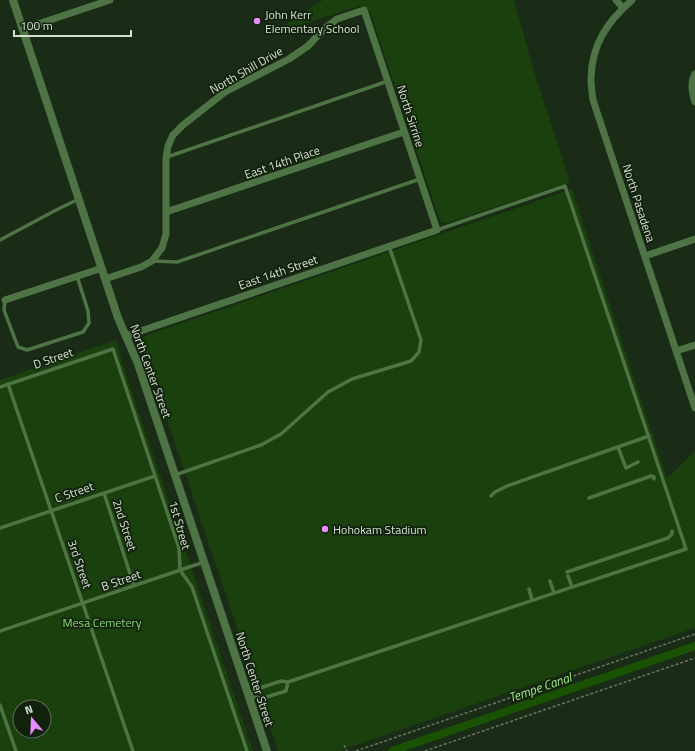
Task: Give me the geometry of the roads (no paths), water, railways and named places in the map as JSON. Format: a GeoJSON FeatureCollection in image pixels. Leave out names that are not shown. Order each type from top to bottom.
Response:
{"type":"FeatureCollection","features":[{"type":"Feature","properties":{"kind":"street","name":"North Center Street"},"geometry":{"type":"LineString","coordinates":[[13,0],[118,318],[138,364],[267,751]]}},
{"type":"Feature","properties":{"kind":"street"},"geometry":{"type":"LineString","coordinates":[[23,29],[90,3],[110,0]]}},
{"type":"Feature","properties":{"kind":"street"},"geometry":{"type":"LineString","coordinates":[[616,0],[623,8]]}},
{"type":"Feature","properties":{"kind":"street","name":"North Pasadena"},"geometry":{"type":"LineString","coordinates":[[632,0],[606,28],[596,48],[591,79],[593,100],[695,408]]}},
{"type":"Feature","properties":{"kind":"street","name":"North Sirrine"},"geometry":{"type":"LineString","coordinates":[[364,10],[437,230]]}},
{"type":"Feature","properties":{"kind":"street","name":"North Shill Drive"},"geometry":{"type":"LineString","coordinates":[[152,261],[162,248],[166,234],[166,158],[168,146],[173,136],[183,125],[225,92],[289,59],[308,46],[325,28],[337,19],[364,10]]}},
{"type":"Feature","properties":{"kind":"street"},"geometry":{"type":"LineString","coordinates":[[694,76],[693,94],[695,102]]}},
{"type":"Feature","properties":{"kind":"street","name":"East 14th Place"},"geometry":{"type":"LineString","coordinates":[[166,212],[404,132]]}},
{"type":"Feature","properties":{"kind":"street","name":"East 14th Street"},"geometry":{"type":"LineString","coordinates":[[126,336],[437,230]]}},
{"type":"Feature","properties":{"kind":"street"},"geometry":{"type":"LineString","coordinates":[[645,256],[695,239]]}},
{"type":"Feature","properties":{"kind":"street"},"geometry":{"type":"LineString","coordinates":[[105,278],[141,267],[152,261]]}},
{"type":"Feature","properties":{"kind":"street"},"geometry":{"type":"LineString","coordinates":[[5,300],[102,268]]}},
{"type":"Feature","properties":{"kind":"street"},"geometry":{"type":"LineString","coordinates":[[676,351],[695,345]]}},
{"type":"Feature","properties":{"kind":"lane"},"geometry":{"type":"LineString","coordinates":[[166,158],[388,81]]}},
{"type":"Feature","properties":{"kind":"lane"},"geometry":{"type":"LineString","coordinates":[[152,261],[178,262],[420,178]]}},
{"type":"Feature","properties":{"kind":"lane"},"geometry":{"type":"LineString","coordinates":[[248,697],[260,688],[281,681],[288,682],[686,549],[565,186],[437,230]]}},
{"type":"Feature","properties":{"kind":"lane"},"geometry":{"type":"LineString","coordinates":[[0,240],[58,208],[79,199]]}},
{"type":"Feature","properties":{"kind":"lane"},"geometry":{"type":"LineString","coordinates":[[174,475],[261,446],[281,434],[328,392],[352,379],[411,361],[419,352],[421,340],[389,246]]}},
{"type":"Feature","properties":{"kind":"lane"},"geometry":{"type":"LineString","coordinates":[[5,300],[4,310],[18,347],[27,350],[83,332],[89,323],[88,311],[77,276]]}},
{"type":"Feature","properties":{"kind":"lane","name":"D Street"},"geometry":{"type":"LineString","coordinates":[[0,387],[112,349]]}},
{"type":"Feature","properties":{"kind":"lane","name":"1st Street"},"geometry":{"type":"LineString","coordinates":[[112,349],[179,548],[180,570]]}},
{"type":"Feature","properties":{"kind":"lane","name":"3rd Street"},"geometry":{"type":"LineString","coordinates":[[8,384],[133,751]]}},
{"type":"Feature","properties":{"kind":"lane"},"geometry":{"type":"LineString","coordinates":[[490,496],[507,486],[649,436]]}},
{"type":"Feature","properties":{"kind":"lane"},"geometry":{"type":"LineString","coordinates":[[618,447],[626,468],[638,462]]}},
{"type":"Feature","properties":{"kind":"lane","name":"C Street"},"geometry":{"type":"LineString","coordinates":[[0,528],[155,476]]}},
{"type":"Feature","properties":{"kind":"lane"},"geometry":{"type":"LineString","coordinates":[[589,498],[651,476],[654,478]]}},
{"type":"Feature","properties":{"kind":"lane","name":"2nd Street"},"geometry":{"type":"LineString","coordinates":[[104,493],[134,586]]}},
{"type":"Feature","properties":{"kind":"lane"},"geometry":{"type":"LineString","coordinates":[[572,587],[567,574],[668,538],[672,534],[672,531]]}},
{"type":"Feature","properties":{"kind":"lane","name":"B Street"},"geometry":{"type":"LineString","coordinates":[[0,631],[204,562]]}},
{"type":"Feature","properties":{"kind":"lane"},"geometry":{"type":"LineString","coordinates":[[180,570],[192,587],[246,751]]}},
{"type":"Feature","properties":{"kind":"lane"},"geometry":{"type":"LineString","coordinates":[[550,582],[554,593]]}},
{"type":"Feature","properties":{"kind":"lane"},"geometry":{"type":"LineString","coordinates":[[529,589],[532,600]]}},
{"type":"Feature","properties":{"kind":"lane"},"geometry":{"type":"LineString","coordinates":[[248,697],[263,698],[286,691],[288,682]]}},
{"type":"Feature","properties":{"kind":"lane"},"geometry":{"type":"LineString","coordinates":[[0,705],[16,751]]}},
{"type":"Feature","properties":{"kind":"waterway","name":"Tempe Canal"},"geometry":{"type":"LineString","coordinates":[[392,751],[695,646]]}},
{"type":"Feature","properties":{"kind":"place","name":"John Kerr Elementary School"},"geometry":{"type":"Point","coordinates":[257,21]}},
{"type":"Feature","properties":{"kind":"place","name":"Hohokam Stadium"},"geometry":{"type":"Point","coordinates":[325,529]}},
{"type":"Feature","properties":{"kind":"park label","name":"Mesa Cemetery"},"geometry":{"type":"Point","coordinates":[102,622]}}]}
